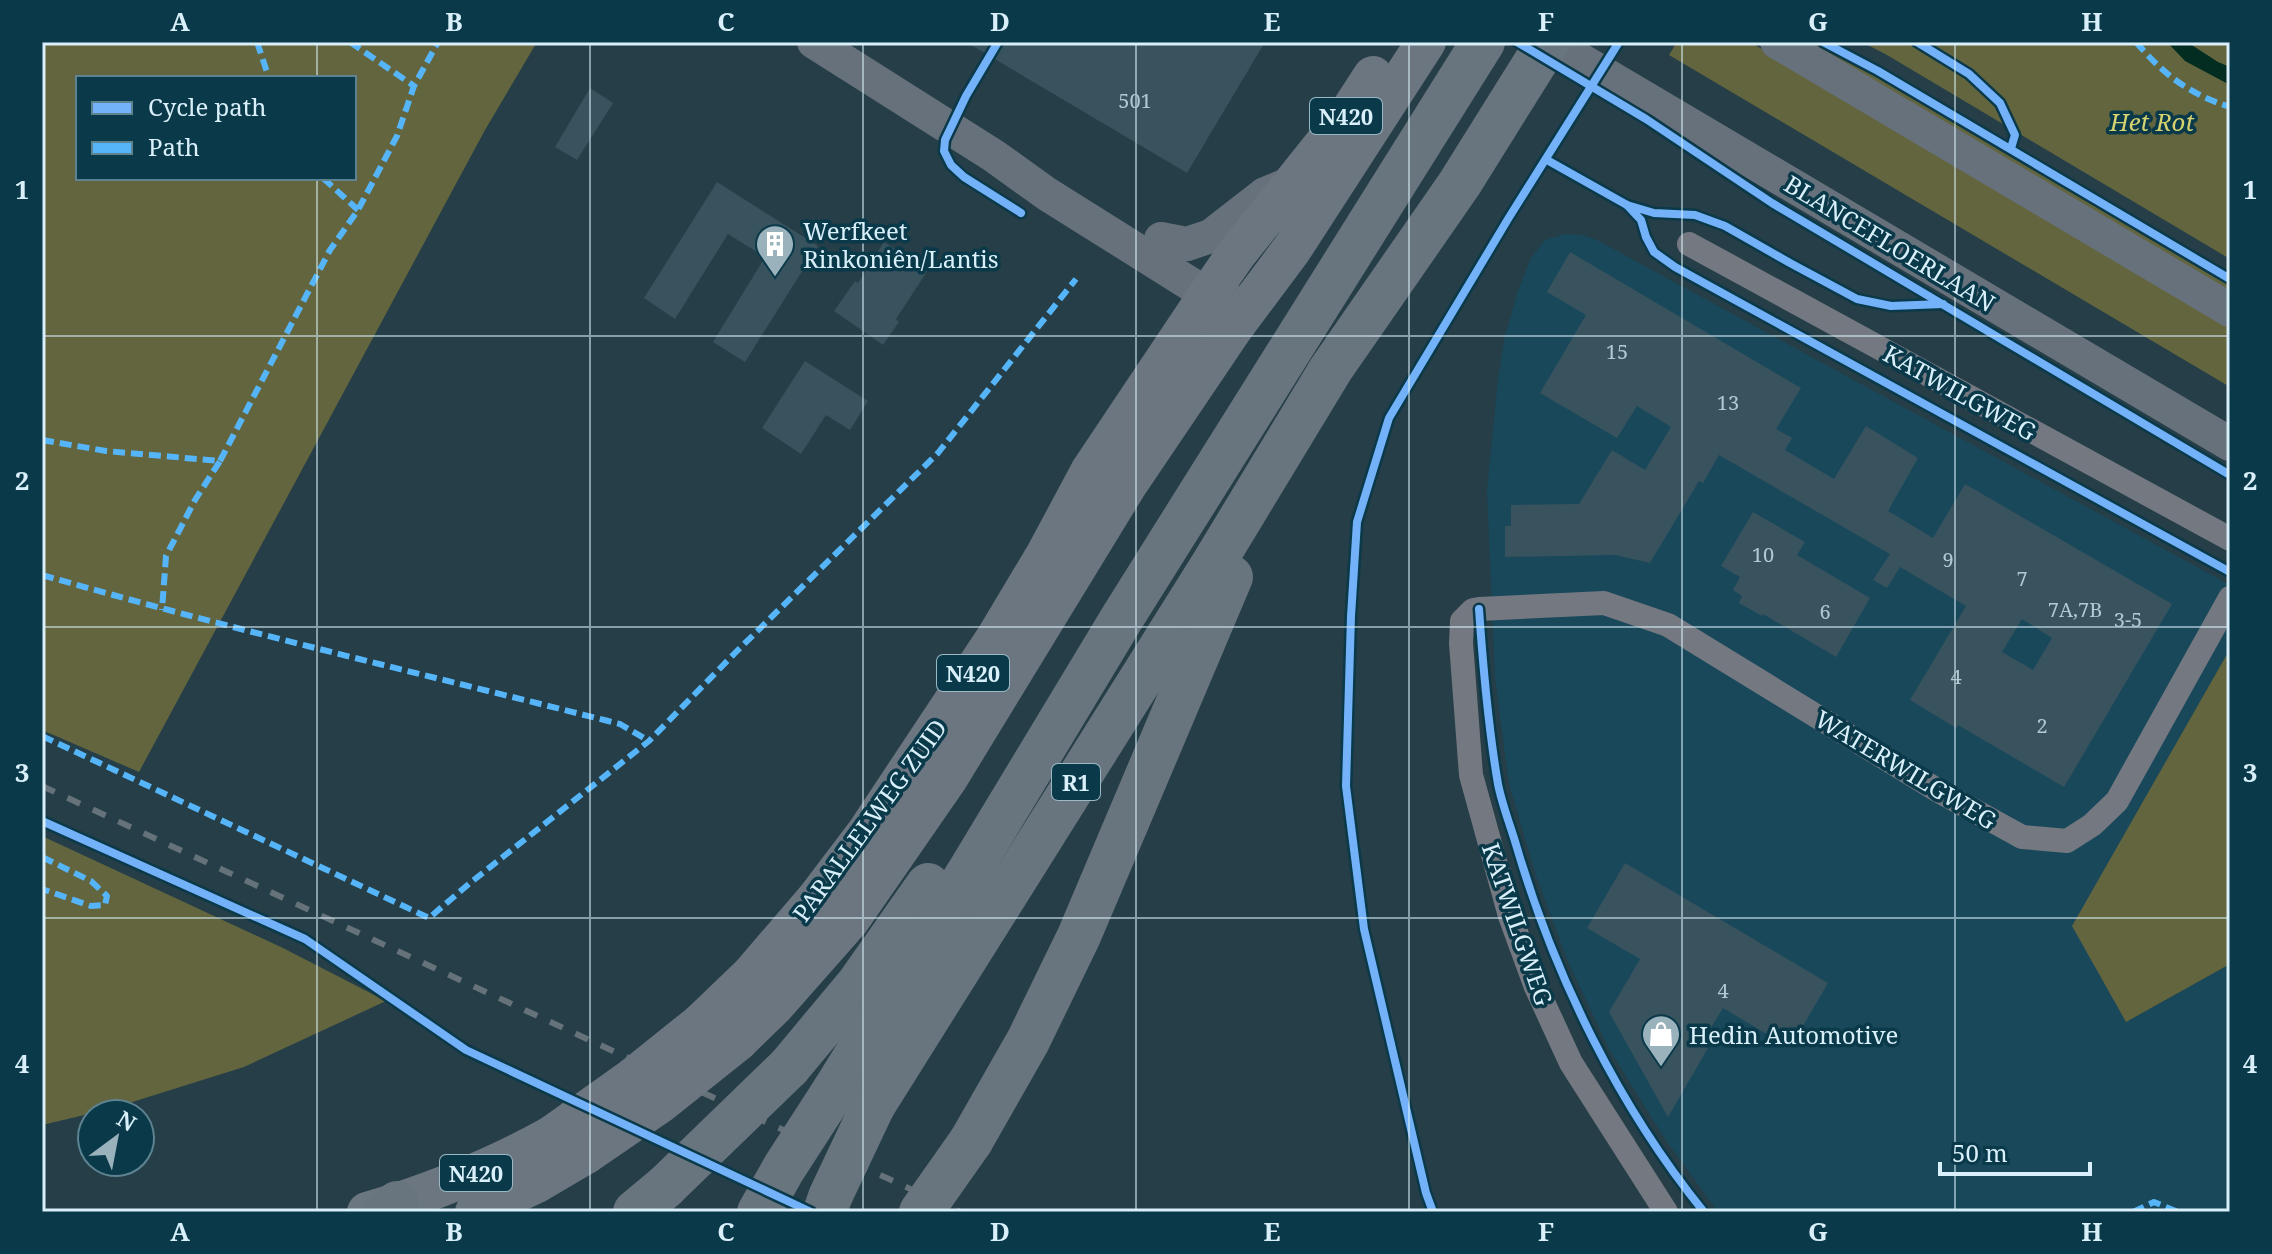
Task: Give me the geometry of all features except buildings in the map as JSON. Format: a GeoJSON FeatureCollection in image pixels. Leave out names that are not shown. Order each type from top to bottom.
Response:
{"type":"FeatureCollection","features":[{"type":"Feature","properties":{"kind":"highway","name":"PARALLELWEG ZUID"},"geometry":{"type":"LineString","coordinates":[[382,1209],[509,1159],[551,1136],[631,1079],[701,1023],[760,964],[817,898],[867,832],[997,636],[1091,470],[1214,286],[1349,113],[1395,42]]}},
{"type":"Feature","properties":{"kind":"highway","name":"N420"},"geometry":{"type":"LineString","coordinates":[[1249,307],[1300,236],[1426,42]]}},
{"type":"Feature","properties":{"kind":"highway","name":"R1"},"geometry":{"type":"LineString","coordinates":[[825,1212],[854,1097],[973,865],[1122,618],[1483,42]]}},
{"type":"Feature","properties":{"kind":"highway","name":"R1"},"geometry":{"type":"LineString","coordinates":[[759,1212],[784,1168],[854,1097],[1213,564],[1331,369],[1460,183],[1549,42]]}},
{"type":"Feature","properties":{"kind":"highway","name":"PARALLELWEG ZUID"},"geometry":{"type":"LineString","coordinates":[[475,1212],[535,1184],[586,1154],[659,1104],[738,1041],[774,1006],[849,921],[948,778],[1127,485],[1249,307]]}},
{"type":"Feature","properties":{"kind":"highway"},"geometry":{"type":"LineString","coordinates":[[921,1212],[971,1141],[1028,1041],[1079,936],[1228,581],[1256,532],[1278,456]]}},
{"type":"Feature","properties":{"kind":"highway"},"geometry":{"type":"LineString","coordinates":[[650,1199],[789,1067],[859,983],[920,898],[958,836],[1122,618]]}},
{"type":"Feature","properties":{"kind":"main road"},"geometry":{"type":"LineString","coordinates":[[814,42],[994,156],[1047,194],[1249,307]]}},
{"type":"Feature","properties":{"kind":"main road"},"geometry":{"type":"LineString","coordinates":[[847,42],[1161,239],[1214,286]]}},
{"type":"Feature","properties":{"kind":"main road","name":"BLANCEFLOERLAAN"},"geometry":{"type":"LineString","coordinates":[[1549,42],[2230,444]]}},
{"type":"Feature","properties":{"kind":"main road"},"geometry":{"type":"LineString","coordinates":[[1777,42],[2230,310]]}},
{"type":"Feature","properties":{"kind":"main road"},"geometry":{"type":"LineString","coordinates":[[1161,239],[1187,244],[1211,236],[1265,194],[1294,182]]}},
{"type":"Feature","properties":{"kind":"street","name":"KATWILGWEG"},"geometry":{"type":"LineString","coordinates":[[1689,244],[2230,539]]}},
{"type":"Feature","properties":{"kind":"street","name":"WATERWILGWEG"},"geometry":{"type":"LineString","coordinates":[[1473,610],[1604,603],[1668,625],[1937,790],[2022,837],[2067,841],[2092,825],[2117,801],[2230,598]]}},
{"type":"Feature","properties":{"kind":"street","name":"KATWILGWEG"},"geometry":{"type":"LineString","coordinates":[[1473,610],[1462,621],[1461,643],[1471,775],[1510,916],[1536,987],[1571,1063],[1666,1212]]}},
{"type":"Feature","properties":{"kind":"shaded area"},"geometry":{"type":"Polygon","coordinates":[[[2167,42],[2187,42],[2230,67],[2230,85],[2185,61],[2167,42]]]}},
{"type":"Feature","properties":{"kind":"shaded area"},"geometry":{"type":"Polygon","coordinates":[[[1565,234],[1597,240],[2230,585],[2230,649],[2073,926],[2126,1022],[2230,964],[2230,1212],[1718,1212],[1665,1139],[1609,1049],[1568,962],[1536,876],[1509,784],[1495,678],[1487,491],[1498,379],[1505,336],[1531,258],[1545,240],[1565,234]]]}},
{"type":"Feature","properties":{"kind":"green space"},"geometry":{"type":"Polygon","coordinates":[[[42,42],[537,42],[485,130],[139,772],[42,730],[42,42]]]}},
{"type":"Feature","properties":{"kind":"green space"},"geometry":{"type":"Polygon","coordinates":[[[1677,42],[1750,42],[2230,326],[2230,387],[1669,55],[1677,42]]]}},
{"type":"Feature","properties":{"kind":"green space"},"geometry":{"type":"Polygon","coordinates":[[[1805,42],[1812,42],[1866,71],[2230,286],[2230,294],[1805,42]]]}},
{"type":"Feature","properties":{"kind":"green space","name":"Het Rot"},"geometry":{"type":"Polygon","coordinates":[[[1862,42],[2230,42],[2230,259],[1887,55],[1862,42]]]}},
{"type":"Feature","properties":{"kind":"green space"},"geometry":{"type":"Polygon","coordinates":[[[2230,649],[2230,964],[2126,1022],[2072,926],[2230,649]]]}},
{"type":"Feature","properties":{"kind":"green space"},"geometry":{"type":"Polygon","coordinates":[[[42,836],[283,948],[386,1001],[244,1067],[145,1098],[76,1098],[76,1117],[42,1125],[42,836]]]}},
{"type":"Feature","properties":{"kind":"railway"},"geometry":{"type":"LineString","coordinates":[[42,786],[960,1212]]}},
{"type":"Feature","properties":{"kind":"marked path"},"geometry":{"type":"LineString","coordinates":[[257,42],[268,76]]}},
{"type":"Feature","properties":{"kind":"marked path"},"geometry":{"type":"LineString","coordinates":[[350,42],[414,86]]}},
{"type":"Feature","properties":{"kind":"marked path"},"geometry":{"type":"LineString","coordinates":[[220,461],[330,250],[358,210],[397,136],[414,86],[438,42]]}},
{"type":"Feature","properties":{"kind":"marked path"},"geometry":{"type":"LineString","coordinates":[[2136,42],[2178,82],[2230,107]]}},
{"type":"Feature","properties":{"kind":"marked path"},"geometry":{"type":"LineString","coordinates":[[325,180],[358,210]]}},
{"type":"Feature","properties":{"kind":"marked path"},"geometry":{"type":"LineString","coordinates":[[42,736],[429,918],[649,741],[938,453],[1076,279]]}},
{"type":"Feature","properties":{"kind":"marked path"},"geometry":{"type":"LineString","coordinates":[[42,440],[106,451],[220,461],[195,500],[166,556],[162,610]]}},
{"type":"Feature","properties":{"kind":"marked path"},"geometry":{"type":"LineString","coordinates":[[42,575],[620,724],[649,741]]}},
{"type":"Feature","properties":{"kind":"marked path"},"geometry":{"type":"LineString","coordinates":[[42,857],[91,881],[107,896],[105,905],[91,906],[42,889]]}},
{"type":"Feature","properties":{"kind":"marked path"},"geometry":{"type":"LineString","coordinates":[[2133,1212],[2154,1202],[2178,1212]]}},
{"type":"Feature","properties":{"kind":"cycle path"},"geometry":{"type":"LineString","coordinates":[[998,42],[966,96],[945,140],[944,151],[951,165],[964,177],[1021,213]]}},
{"type":"Feature","properties":{"kind":"cycle path"},"geometry":{"type":"LineString","coordinates":[[1517,42],[1646,119],[1772,203],[2230,475]]}},
{"type":"Feature","properties":{"kind":"cycle path"},"geometry":{"type":"LineString","coordinates":[[1433,1212],[1364,929],[1346,786],[1357,522],[1389,418],[1619,42]]}},
{"type":"Feature","properties":{"kind":"cycle path"},"geometry":{"type":"LineString","coordinates":[[1823,42],[1878,71],[2230,279]]}},
{"type":"Feature","properties":{"kind":"cycle path"},"geometry":{"type":"LineString","coordinates":[[1917,42],[1969,74],[2000,103],[2015,135],[2011,148]]}},
{"type":"Feature","properties":{"kind":"cycle path"},"geometry":{"type":"LineString","coordinates":[[1547,160],[1627,205],[1654,213],[1695,215],[1725,226],[1857,299],[1891,306],[1943,304]]}},
{"type":"Feature","properties":{"kind":"cycle path"},"geometry":{"type":"LineString","coordinates":[[1627,205],[1641,220],[1654,252],[1675,267],[2230,572]]}},
{"type":"Feature","properties":{"kind":"cycle path"},"geometry":{"type":"LineString","coordinates":[[1479,609],[1486,696],[1498,784],[1550,945],[1617,1085],[1673,1172],[1704,1212]]}},
{"type":"Feature","properties":{"kind":"cycle path"},"geometry":{"type":"LineString","coordinates":[[42,821],[305,939],[466,1050],[811,1212]]}},
{"type":"Feature","properties":{"kind":"place","name":"Werfkeet Rinkoniên/Lantis"},"geometry":{"type":"Point","coordinates":[775,278]}},
{"type":"Feature","properties":{"kind":"place","name":"Hedin Automotive"},"geometry":{"type":"Point","coordinates":[1661,1068]}}]}
